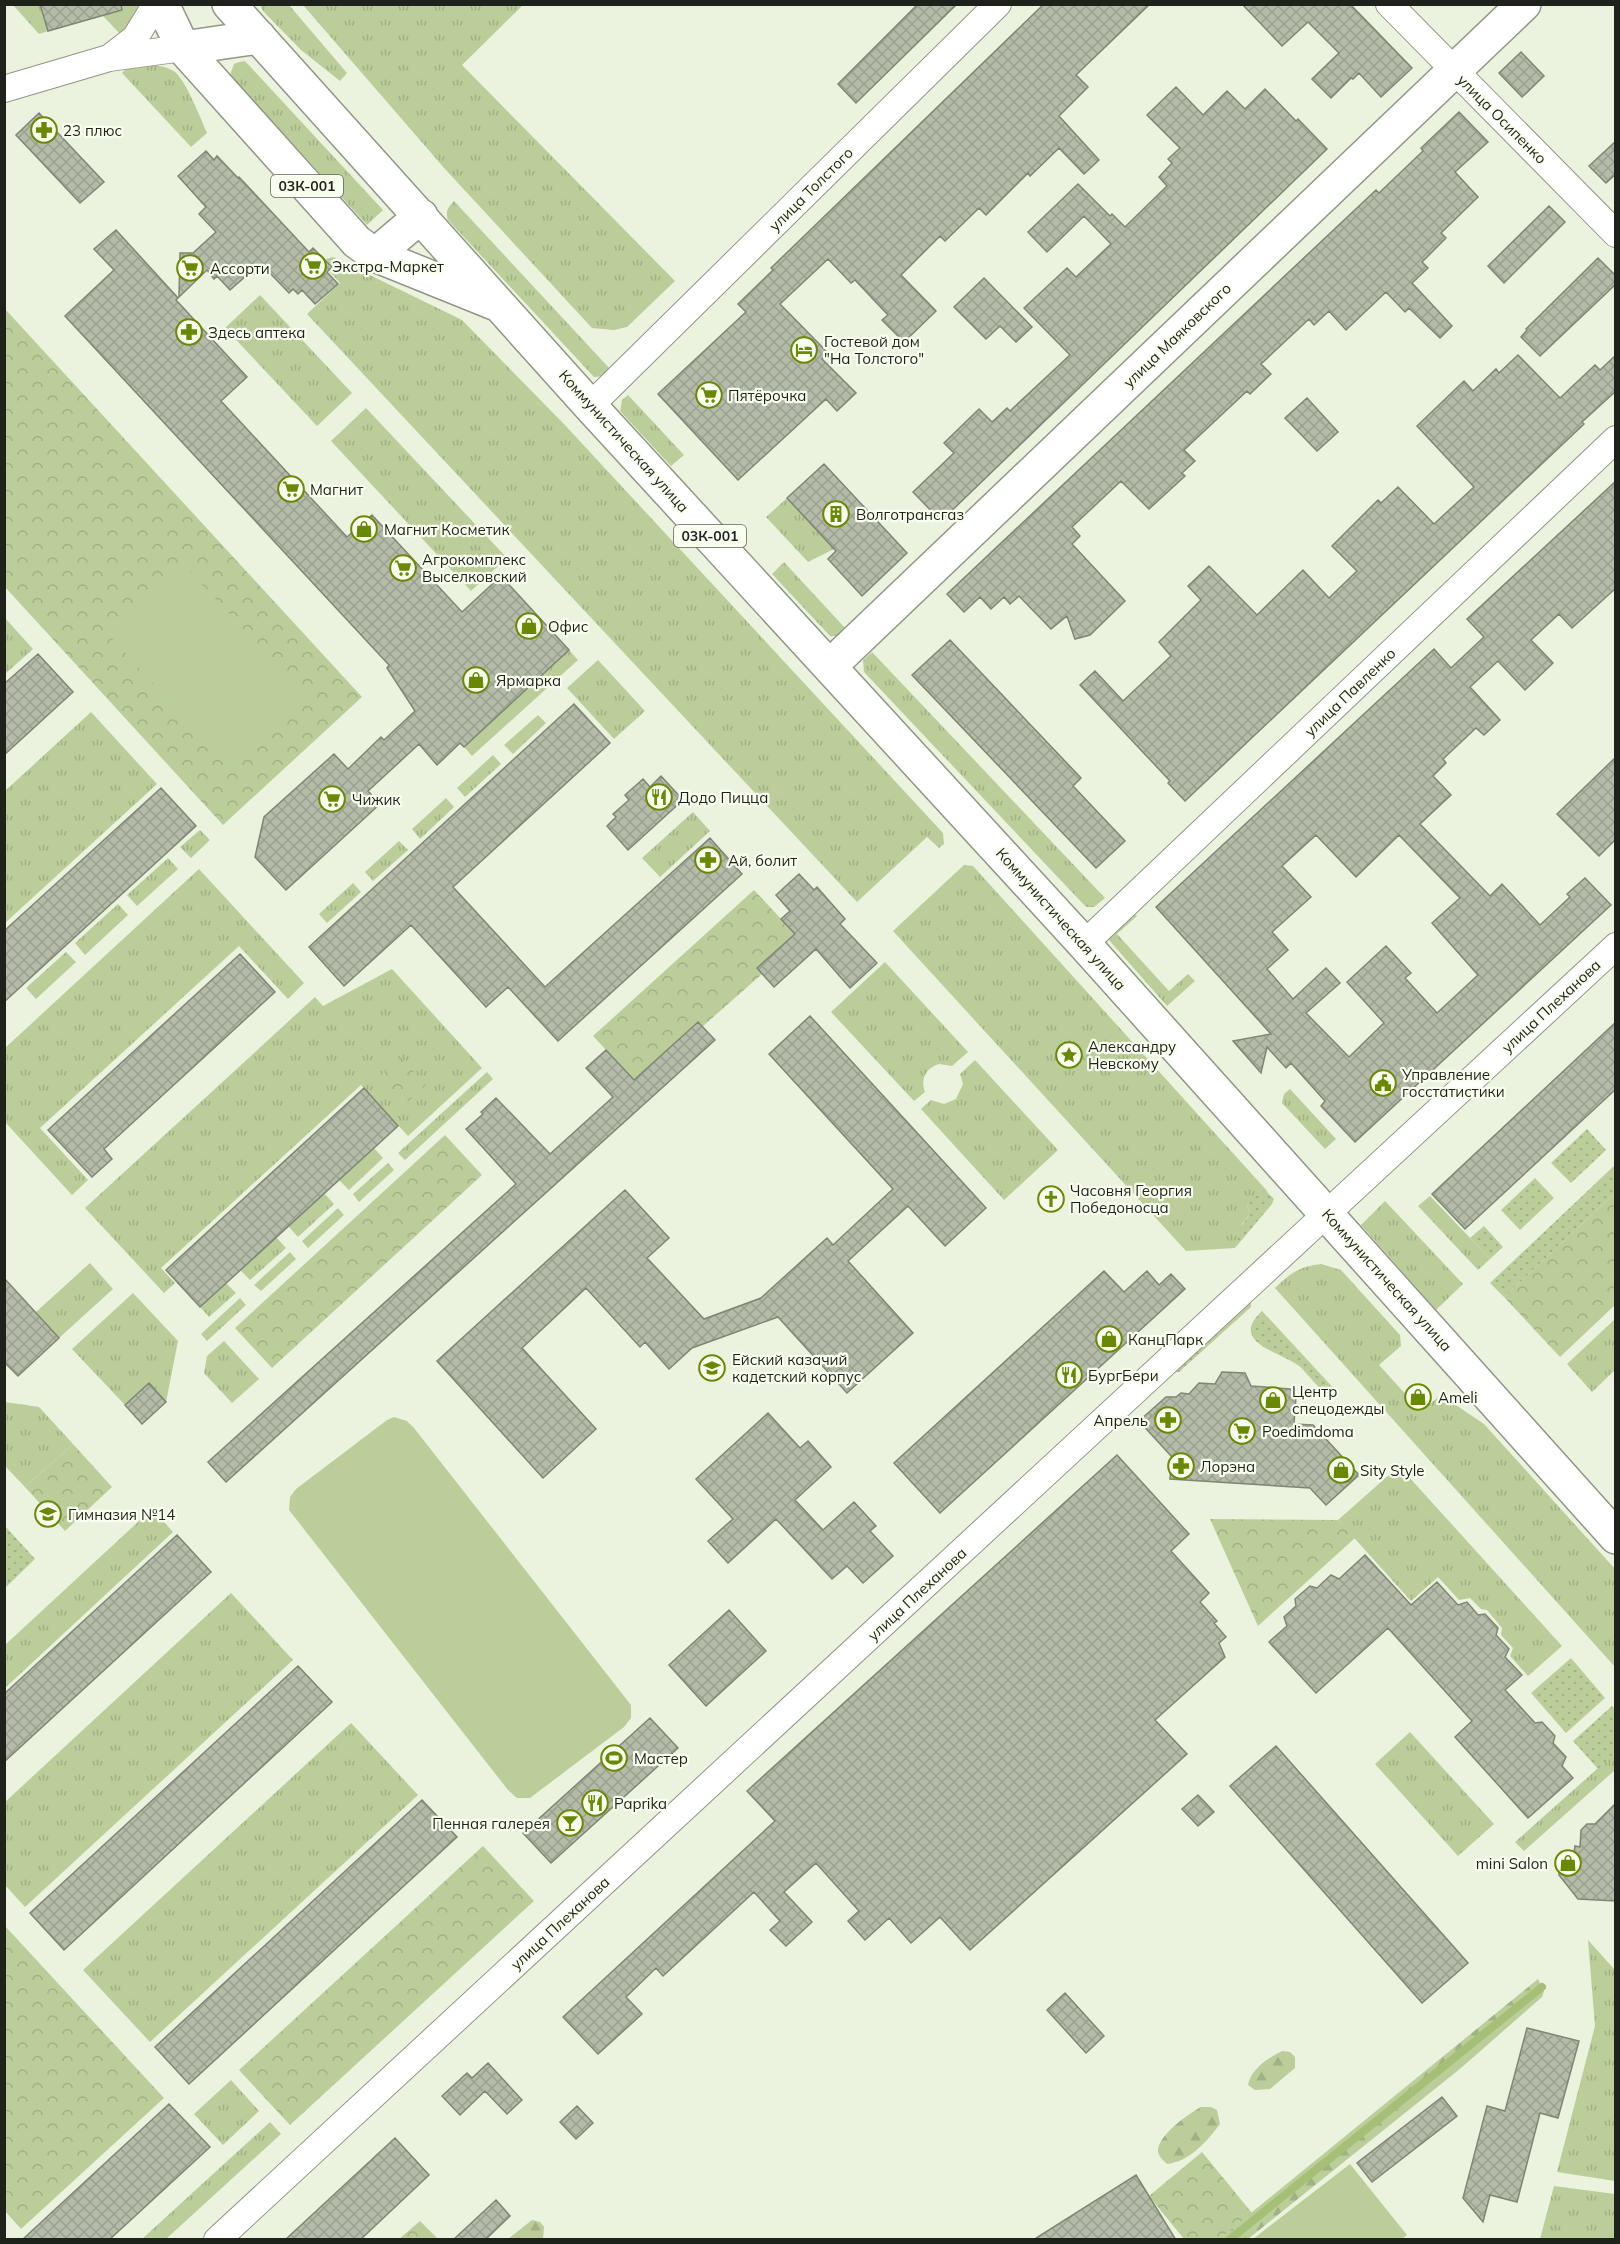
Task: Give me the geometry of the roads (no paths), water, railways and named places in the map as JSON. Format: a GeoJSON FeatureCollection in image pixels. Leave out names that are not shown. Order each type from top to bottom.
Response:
{"type":"FeatureCollection","features":[{"type":"Feature","properties":{"kind":"main road","name":"Коммунистическая улица"},"geometry":{"type":"LineString","coordinates":[[162,4],[183,48],[357,242],[375,255],[501,306]]}},
{"type":"Feature","properties":{"kind":"main road","name":"Коммунистическая улица"},"geometry":{"type":"LineString","coordinates":[[230,4],[590,406],[1084,944],[1616,1537]]}},
{"type":"Feature","properties":{"kind":"main road","name":"улица Маяковского"},"geometry":{"type":"LineString","coordinates":[[830,666],[1524,4]]}},
{"type":"Feature","properties":{"kind":"main road"},"geometry":{"type":"LineString","coordinates":[[183,48],[259,37]]}},
{"type":"Feature","properties":{"kind":"main road"},"geometry":{"type":"LineString","coordinates":[[375,255],[421,216]]}},
{"type":"Feature","properties":{"kind":"street"},"geometry":{"type":"LineString","coordinates":[[109,58],[135,38],[156,4]]}},
{"type":"Feature","properties":{"kind":"street","name":"улица Толстого"},"geometry":{"type":"LineString","coordinates":[[590,406],[998,4]]}},
{"type":"Feature","properties":{"kind":"street","name":"улица Осипенко"},"geometry":{"type":"LineString","coordinates":[[1389,4],[1616,234]]}},
{"type":"Feature","properties":{"kind":"street"},"geometry":{"type":"LineString","coordinates":[[4,89],[109,58],[183,48]]}},
{"type":"Feature","properties":{"kind":"street","name":"улица Павленко"},"geometry":{"type":"LineString","coordinates":[[1084,944],[1616,439]]}},
{"type":"Feature","properties":{"kind":"street","name":"улица Плеханова"},"geometry":{"type":"LineString","coordinates":[[217,2240],[1616,946]]}},
{"type":"Feature","properties":{"kind":"waterway"},"geometry":{"type":"LineString","coordinates":[[1229,2240],[1542,1987]]}},
{"type":"Feature","properties":{"kind":"place","name":"23 плюс"},"geometry":{"type":"Point","coordinates":[44,130]}},
{"type":"Feature","properties":{"kind":"place","name":"Экстра-Маркет"},"geometry":{"type":"Point","coordinates":[313,266]}},
{"type":"Feature","properties":{"kind":"place","name":"Ассорти"},"geometry":{"type":"Point","coordinates":[190,268]}},
{"type":"Feature","properties":{"kind":"place","name":"Здесь аптека"},"geometry":{"type":"Point","coordinates":[189,332]}},
{"type":"Feature","properties":{"kind":"place","name":"Гостевой дом \"На Толстого\""},"geometry":{"type":"Point","coordinates":[804,350]}},
{"type":"Feature","properties":{"kind":"place","name":"Пятёрочка"},"geometry":{"type":"Point","coordinates":[709,395]}},
{"type":"Feature","properties":{"kind":"place","name":"Магнит"},"geometry":{"type":"Point","coordinates":[291,489]}},
{"type":"Feature","properties":{"kind":"place","name":"Волготрансгаз"},"geometry":{"type":"Point","coordinates":[836,514]}},
{"type":"Feature","properties":{"kind":"place","name":"Магнит Косметик"},"geometry":{"type":"Point","coordinates":[364,529]}},
{"type":"Feature","properties":{"kind":"place","name":"Агрокомплекс Выселковский"},"geometry":{"type":"Point","coordinates":[403,568]}},
{"type":"Feature","properties":{"kind":"place","name":"Офис"},"geometry":{"type":"Point","coordinates":[529,626]}},
{"type":"Feature","properties":{"kind":"place","name":"Ярмарка"},"geometry":{"type":"Point","coordinates":[476,680]}},
{"type":"Feature","properties":{"kind":"place","name":"Додо Пицца"},"geometry":{"type":"Point","coordinates":[659,797]}},
{"type":"Feature","properties":{"kind":"place","name":"Чижик"},"geometry":{"type":"Point","coordinates":[332,799]}},
{"type":"Feature","properties":{"kind":"place","name":"Ай, болит"},"geometry":{"type":"Point","coordinates":[708,860]}},
{"type":"Feature","properties":{"kind":"place","name":"Александру Невскому"},"geometry":{"type":"Point","coordinates":[1069,1055]}},
{"type":"Feature","properties":{"kind":"place","name":"Управление госстатистики"},"geometry":{"type":"Point","coordinates":[1383,1083]}},
{"type":"Feature","properties":{"kind":"place","name":"Часовня Георгия Победоносца"},"geometry":{"type":"Point","coordinates":[1051,1199]}},
{"type":"Feature","properties":{"kind":"place","name":"КанцПарк"},"geometry":{"type":"Point","coordinates":[1109,1339]}},
{"type":"Feature","properties":{"kind":"place","name":"Ейский казачий кадетский корпус"},"geometry":{"type":"Point","coordinates":[712,1368]}},
{"type":"Feature","properties":{"kind":"place","name":"БургБери"},"geometry":{"type":"Point","coordinates":[1069,1375]}},
{"type":"Feature","properties":{"kind":"place","name":"Ameli"},"geometry":{"type":"Point","coordinates":[1418,1397]}},
{"type":"Feature","properties":{"kind":"place","name":"Центр спецодежды"},"geometry":{"type":"Point","coordinates":[1273,1400]}},
{"type":"Feature","properties":{"kind":"place","name":"Апрель"},"geometry":{"type":"Point","coordinates":[1168,1420]}},
{"type":"Feature","properties":{"kind":"place","name":"Poedimdoma"},"geometry":{"type":"Point","coordinates":[1242,1431]}},
{"type":"Feature","properties":{"kind":"place","name":"Лорэна"},"geometry":{"type":"Point","coordinates":[1181,1466]}},
{"type":"Feature","properties":{"kind":"place","name":"Sity Style"},"geometry":{"type":"Point","coordinates":[1341,1470]}},
{"type":"Feature","properties":{"kind":"place","name":"Гимназия №14"},"geometry":{"type":"Point","coordinates":[48,1514]}},
{"type":"Feature","properties":{"kind":"place","name":"Мастер"},"geometry":{"type":"Point","coordinates":[614,1758]}},
{"type":"Feature","properties":{"kind":"place","name":"Paprika"},"geometry":{"type":"Point","coordinates":[595,1803]}},
{"type":"Feature","properties":{"kind":"place","name":"Пенная галерея"},"geometry":{"type":"Point","coordinates":[570,1823]}},
{"type":"Feature","properties":{"kind":"place","name":"mini Salon"},"geometry":{"type":"Point","coordinates":[1568,1863]}}]}
